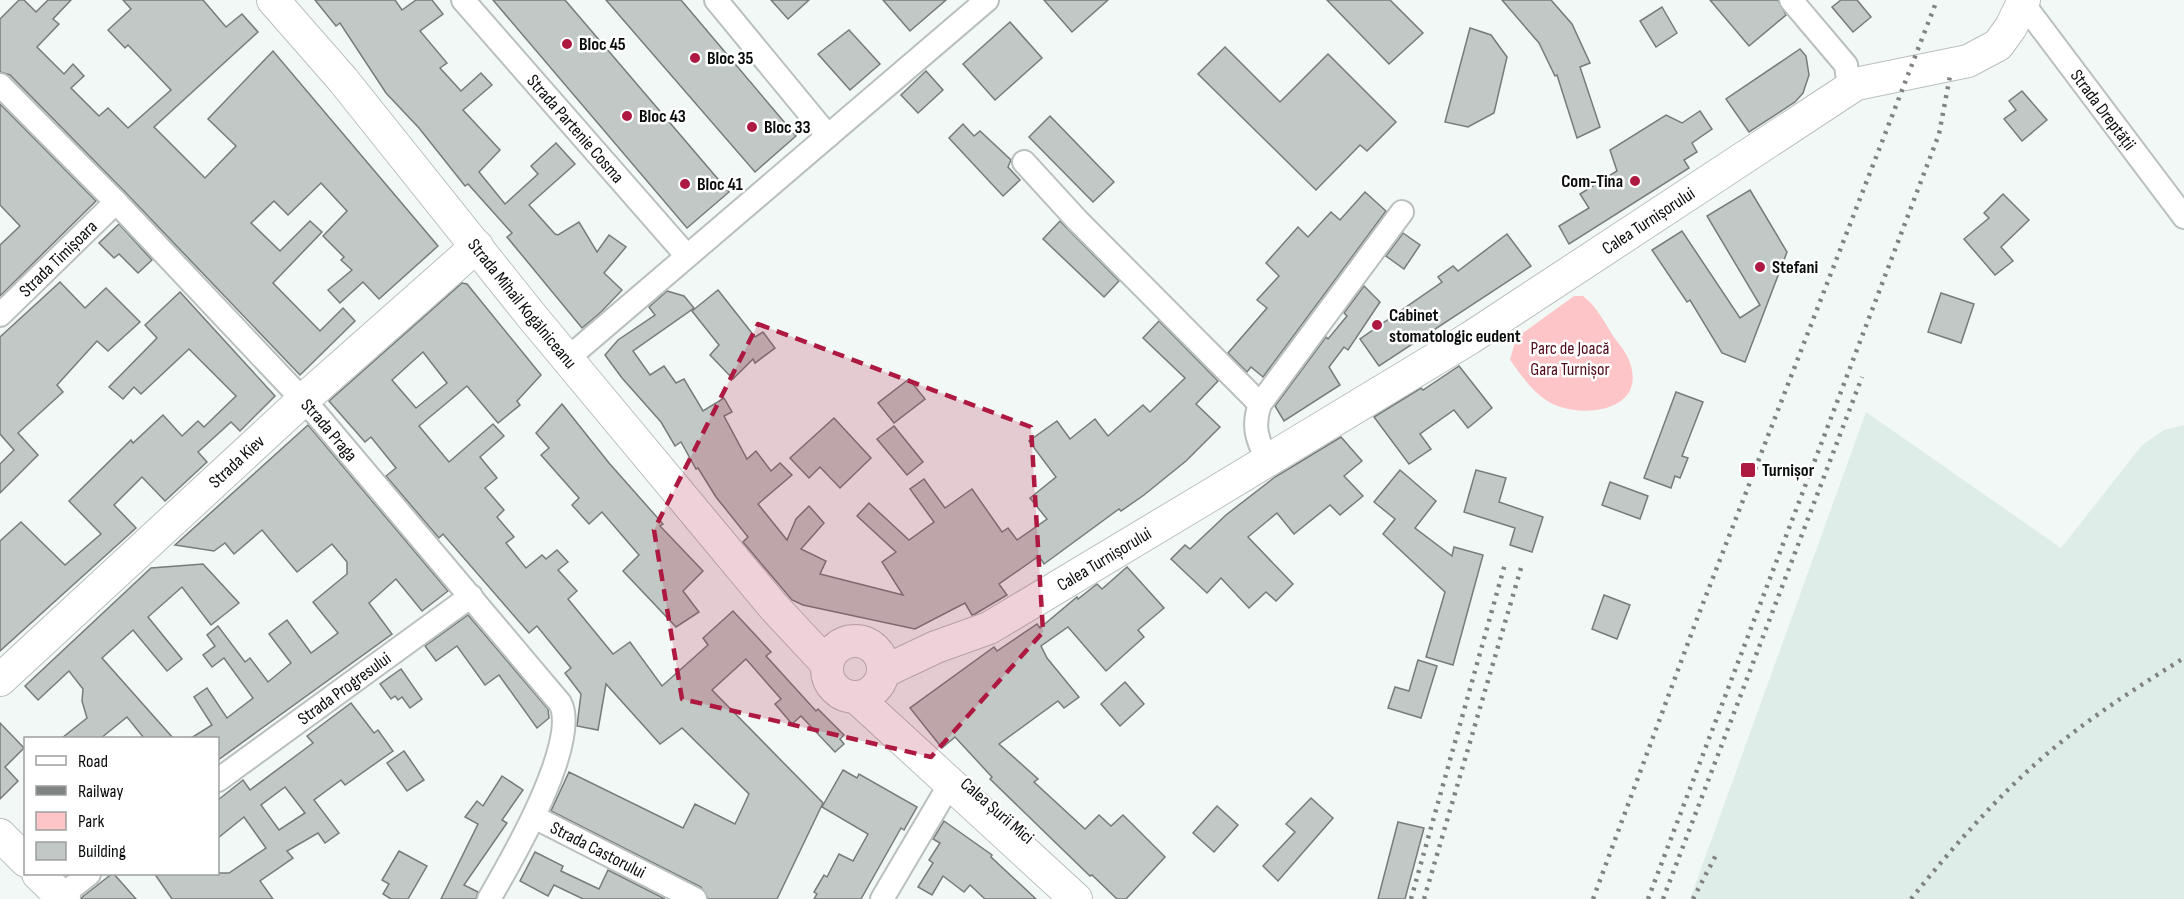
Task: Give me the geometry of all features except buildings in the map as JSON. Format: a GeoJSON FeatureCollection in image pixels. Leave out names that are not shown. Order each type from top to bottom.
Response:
{"type":"FeatureCollection","features":[{"type":"Feature","properties":{"kind":"street","name":"Strada Mihail Kogălniceanu"},"geometry":{"type":"LineString","coordinates":[[273,0],[343,80],[567,359],[773,606],[835,653],[860,641],[873,676]]}},
{"type":"Feature","properties":{"kind":"street","name":"Strada Partenie Cosma"},"geometry":{"type":"LineString","coordinates":[[463,0],[687,256]]}},
{"type":"Feature","properties":{"kind":"street"},"geometry":{"type":"LineString","coordinates":[[716,0],[828,136]]}},
{"type":"Feature","properties":{"kind":"street"},"geometry":{"type":"LineString","coordinates":[[567,359],[987,0]]}},
{"type":"Feature","properties":{"kind":"street"},"geometry":{"type":"LineString","coordinates":[[1791,0],[1846,65],[1849,73],[1849,88]]}},
{"type":"Feature","properties":{"kind":"street","name":"Calea Turnișorului"},"geometry":{"type":"LineString","coordinates":[[873,676],[936,647],[989,628],[1268,460],[1556,283],[1849,88],[1865,81],[1952,65],[1985,54],[1998,45],[2012,27],[2023,1]]}},
{"type":"Feature","properties":{"kind":"street","name":"Strada Dreptății"},"geometry":{"type":"LineString","coordinates":[[2023,1],[2184,217]]}},
{"type":"Feature","properties":{"kind":"street","name":"Strada Praga"},"geometry":{"type":"LineString","coordinates":[[0,85],[116,202],[303,400],[471,596],[564,710],[560,745],[534,817],[489,899]]}},
{"type":"Feature","properties":{"kind":"street"},"geometry":{"type":"LineString","coordinates":[[1024,162],[1078,221],[1260,404]]}},
{"type":"Feature","properties":{"kind":"street","name":"Strada Timișoara"},"geometry":{"type":"LineString","coordinates":[[0,315],[116,202]]}},
{"type":"Feature","properties":{"kind":"street"},"geometry":{"type":"LineString","coordinates":[[1268,460],[1256,434],[1255,425],[1260,404],[1402,212]]}},
{"type":"Feature","properties":{"kind":"street","name":"Strada Kiev"},"geometry":{"type":"LineString","coordinates":[[0,680],[303,400],[477,246]]}},
{"type":"Feature","properties":{"kind":"street","name":"Strada Progresului"},"geometry":{"type":"LineString","coordinates":[[219,779],[471,596]]}},
{"type":"Feature","properties":{"kind":"street","name":"Calea Șurii Mici"},"geometry":{"type":"LineString","coordinates":[[835,653],[826,673],[834,688],[848,696],[873,676],[895,730],[1053,899]]}},
{"type":"Feature","properties":{"kind":"street","name":"Calea Șurii Mici"},"geometry":{"type":"LineString","coordinates":[[945,784],[965,781],[1095,899]]}},
{"type":"Feature","properties":{"kind":"street"},"geometry":{"type":"LineString","coordinates":[[882,899],[945,784],[1076,899]]}},
{"type":"Feature","properties":{"kind":"street","name":"Strada Castorului"},"geometry":{"type":"LineString","coordinates":[[534,817],[695,899]]}},
{"type":"Feature","properties":{"kind":"street"},"geometry":{"type":"LineString","coordinates":[[0,836],[24,859]]}},
{"type":"Feature","properties":{"kind":"street"},"geometry":{"type":"LineString","coordinates":[[40,875],[60,898],[87,875]]}},
{"type":"Feature","properties":{"kind":"highlighted area"},"geometry":{"type":"Polygon","coordinates":[[[758,324],[1031,427],[1043,632],[931,757],[682,699],[654,530],[758,324]]]}},
{"type":"Feature","properties":{"kind":"shaded area"},"geometry":{"type":"Polygon","coordinates":[[[1866,412],[2061,548],[2142,445],[2164,430],[2184,425],[2184,899],[1690,899],[1866,412]]]}},
{"type":"Feature","properties":{"kind":"green space","name":"Parc de Joacă Gara Turnișor"},"geometry":{"type":"Polygon","coordinates":[[[1574,296],[1583,296],[1592,304],[1630,363],[1633,379],[1629,392],[1620,401],[1608,407],[1578,410],[1551,403],[1533,389],[1510,360],[1516,338],[1574,296]]]}},
{"type":"Feature","properties":{"kind":"railway"},"geometry":{"type":"LineString","coordinates":[[1593,899],[1695,624],[1937,0]]}},
{"type":"Feature","properties":{"kind":"railway"},"geometry":{"type":"LineString","coordinates":[[1648,899],[1939,134],[1950,76]]}},
{"type":"Feature","properties":{"kind":"railway"},"geometry":{"type":"LineString","coordinates":[[1663,899],[1862,377]]}},
{"type":"Feature","properties":{"kind":"railway"},"geometry":{"type":"LineString","coordinates":[[1411,899],[1505,564]]}},
{"type":"Feature","properties":{"kind":"railway"},"geometry":{"type":"LineString","coordinates":[[1424,899],[1521,568]]}},
{"type":"Feature","properties":{"kind":"railway"},"geometry":{"type":"LineString","coordinates":[[1911,899],[1969,831],[2032,767],[2086,723],[2184,658]]}},
{"type":"Feature","properties":{"kind":"railway"},"geometry":{"type":"LineString","coordinates":[[1693,899],[1716,855]]}},
{"type":"Feature","properties":{"kind":"place","name":"Bloc 45"},"geometry":{"type":"Point","coordinates":[567,44]}},
{"type":"Feature","properties":{"kind":"place","name":"Bloc 35"},"geometry":{"type":"Point","coordinates":[695,58]}},
{"type":"Feature","properties":{"kind":"place","name":"Bloc 43"},"geometry":{"type":"Point","coordinates":[627,116]}},
{"type":"Feature","properties":{"kind":"place","name":"Bloc 33"},"geometry":{"type":"Point","coordinates":[752,127]}},
{"type":"Feature","properties":{"kind":"place","name":"Com-Tina"},"geometry":{"type":"Point","coordinates":[1635,181]}},
{"type":"Feature","properties":{"kind":"place","name":"Bloc 41"},"geometry":{"type":"Point","coordinates":[685,184]}},
{"type":"Feature","properties":{"kind":"place","name":"Stefani"},"geometry":{"type":"Point","coordinates":[1760,267]}},
{"type":"Feature","properties":{"kind":"place","name":"Cabinet stomatologic eudent"},"geometry":{"type":"Point","coordinates":[1377,325]}},
{"type":"Feature","properties":{"kind":"place","name":"Turnișor"},"geometry":{"type":"Point","coordinates":[1748,470]}}]}
